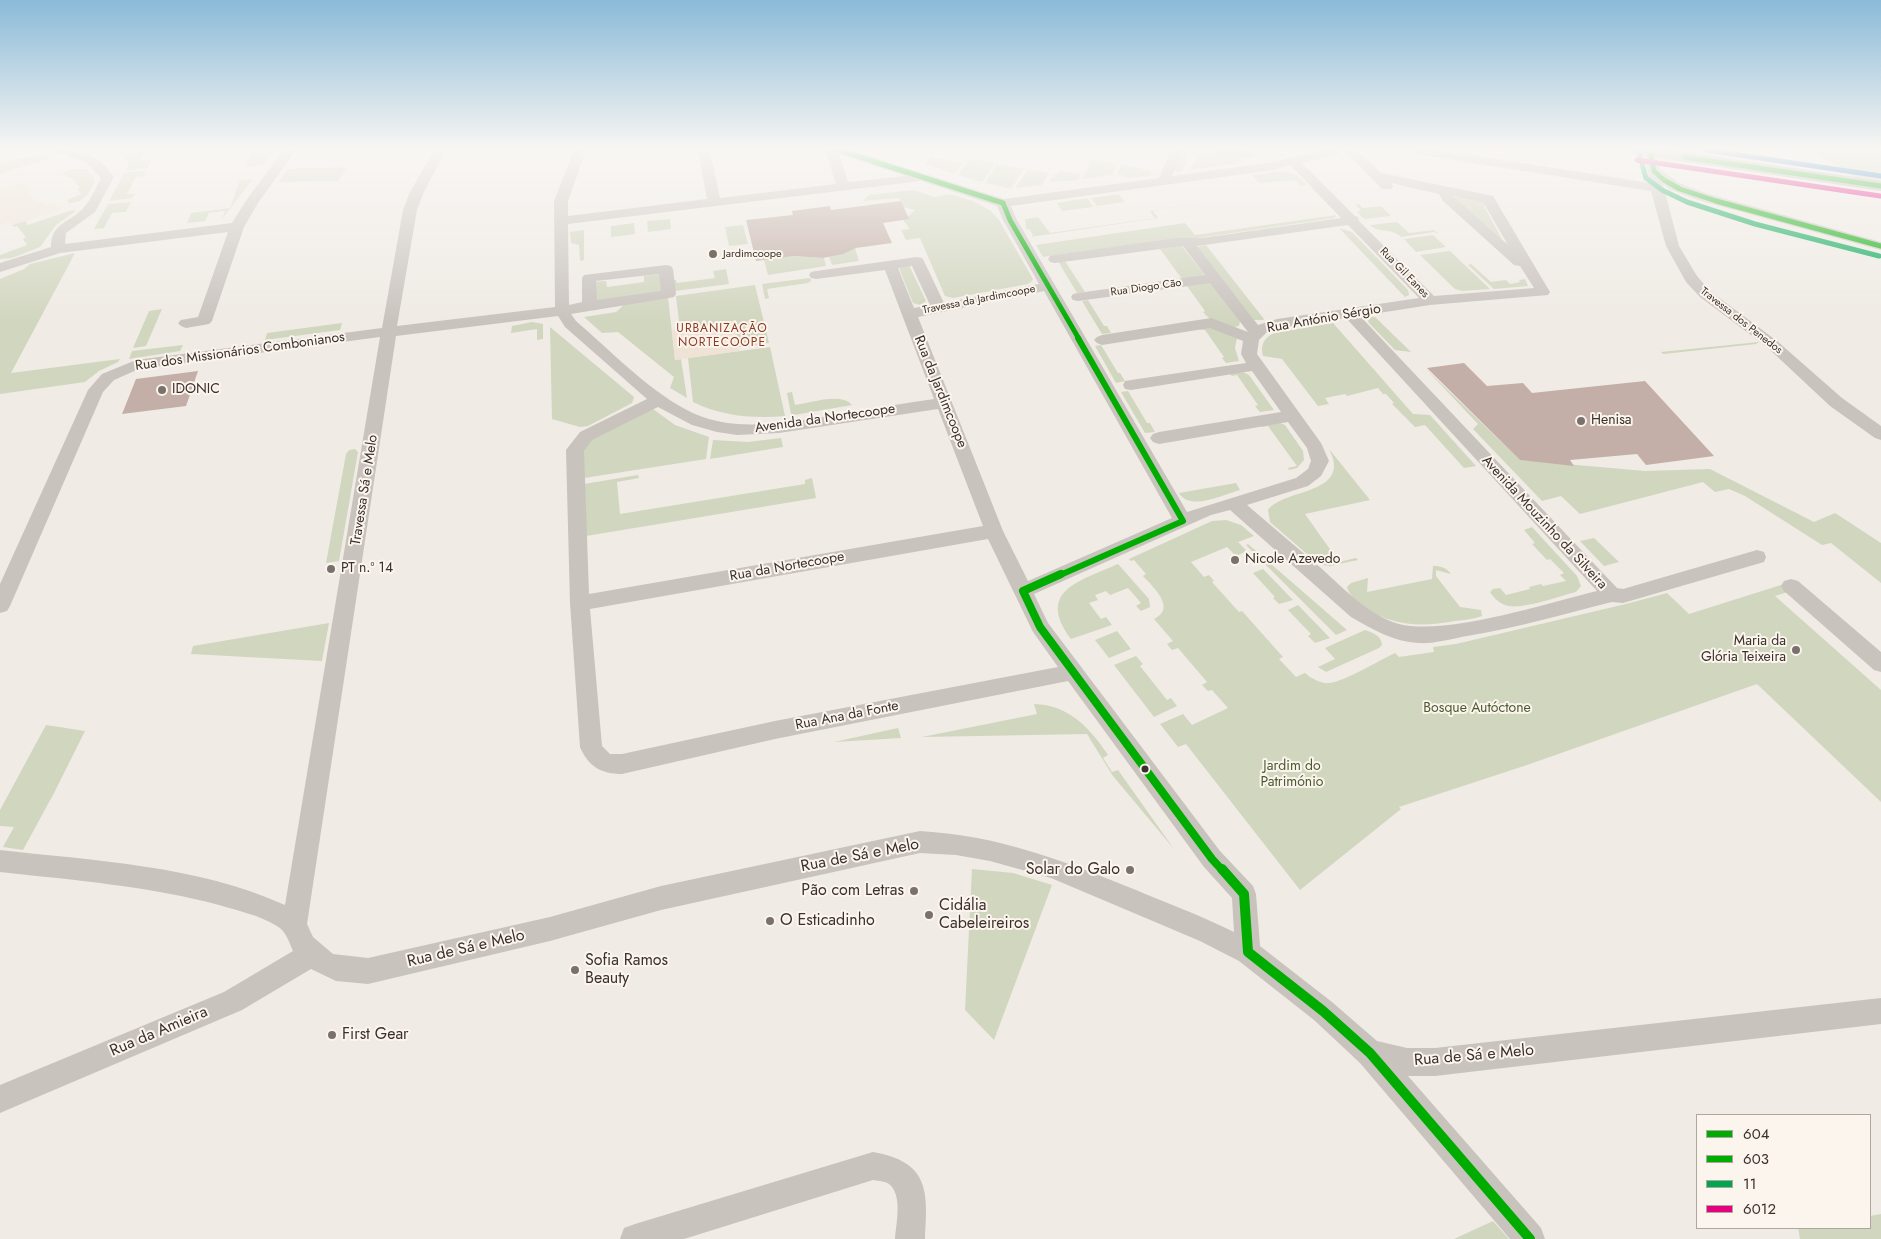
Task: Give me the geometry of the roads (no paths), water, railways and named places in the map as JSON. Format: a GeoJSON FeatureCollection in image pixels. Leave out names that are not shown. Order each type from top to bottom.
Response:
{"type":"FeatureCollection","features":[{"type":"Feature","properties":{"kind":"street"},"geometry":{"type":"LineString","coordinates":[[58,249],[58,236],[61,231],[91,208]]}},
{"type":"Feature","properties":{"kind":"street"},"geometry":{"type":"LineString","coordinates":[[186,323],[204,320],[237,228],[249,208]]}},
{"type":"Feature","properties":{"kind":"street","name":"Travessa Sá e Melo"},"geometry":{"type":"LineString","coordinates":[[294,925],[389,332],[411,208]]}},
{"type":"Feature","properties":{"kind":"street"},"geometry":{"type":"LineString","coordinates":[[561,208],[562,311]]}},
{"type":"Feature","properties":{"kind":"street"},"geometry":{"type":"LineString","coordinates":[[561,221],[667,208]]}},
{"type":"Feature","properties":{"kind":"street"},"geometry":{"type":"LineString","coordinates":[[1005,208],[1010,220],[1050,286],[1182,521]]}},
{"type":"Feature","properties":{"kind":"street","name":"Rua Gil Eanes"},"geometry":{"type":"LineString","coordinates":[[1341,208],[1430,301]]}},
{"type":"Feature","properties":{"kind":"street"},"geometry":{"type":"LineString","coordinates":[[1459,208],[1532,273]]}},
{"type":"Feature","properties":{"kind":"street"},"geometry":{"type":"LineString","coordinates":[[1494,208],[1532,273]]}},
{"type":"Feature","properties":{"kind":"street","name":"Travessa dos Penedos"},"geometry":{"type":"LineString","coordinates":[[1662,208],[1674,252],[1683,269],[1705,294],[1778,349],[1822,391],[1881,434]]}},
{"type":"Feature","properties":{"kind":"street"},"geometry":{"type":"LineString","coordinates":[[1742,208],[1881,246]]}},
{"type":"Feature","properties":{"kind":"street"},"geometry":{"type":"LineString","coordinates":[[1055,259],[1175,242],[1202,242],[1353,220]]}},
{"type":"Feature","properties":{"kind":"street"},"geometry":{"type":"LineString","coordinates":[[0,268],[58,249],[237,228]]}},
{"type":"Feature","properties":{"kind":"street"},"geometry":{"type":"LineString","coordinates":[[1187,242],[1253,333]]}},
{"type":"Feature","properties":{"kind":"street"},"geometry":{"type":"LineString","coordinates":[[816,275],[917,261],[938,308]]}},
{"type":"Feature","properties":{"kind":"street","name":"Rua da Jardimcoope"},"geometry":{"type":"LineString","coordinates":[[890,265],[994,531],[1040,626],[1212,859],[1244,894],[1248,952]]}},
{"type":"Feature","properties":{"kind":"street"},"geometry":{"type":"LineString","coordinates":[[389,332],[562,311],[590,305],[669,294],[666,269],[589,278],[590,305]]}},
{"type":"Feature","properties":{"kind":"street","name":"Rua António Sérgio"},"geometry":{"type":"LineString","coordinates":[[1023,591],[1182,521],[1302,482],[1315,472],[1320,461],[1319,454],[1249,354],[1253,333],[1277,324],[1430,301],[1543,292],[1532,273]]}},
{"type":"Feature","properties":{"kind":"street","name":"Rua Diogo Cão"},"geometry":{"type":"LineString","coordinates":[[1078,297],[1213,278]]}},
{"type":"Feature","properties":{"kind":"street","name":"Travessa da Jardimcoope"},"geometry":{"type":"LineString","coordinates":[[909,314],[1050,286]]}},
{"type":"Feature","properties":{"kind":"street","name":"Avenida da Nortecoope"},"geometry":{"type":"LineString","coordinates":[[562,311],[570,324],[660,399],[680,413],[699,421],[746,429],[779,428],[944,403]]}},
{"type":"Feature","properties":{"kind":"street","name":"Avenida Mouzinho da Silveira"},"geometry":{"type":"LineString","coordinates":[[1234,503],[1358,612],[1381,625],[1397,631],[1424,635],[1443,633],[1488,625],[1612,595],[1349,314]]}},
{"type":"Feature","properties":{"kind":"street"},"geometry":{"type":"LineString","coordinates":[[1102,340],[1211,323],[1253,333]]}},
{"type":"Feature","properties":{"kind":"street","name":"Rua dos Missionários Combonianos"},"geometry":{"type":"LineString","coordinates":[[0,606],[96,390],[108,377],[136,365],[389,332]]}},
{"type":"Feature","properties":{"kind":"street"},"geometry":{"type":"LineString","coordinates":[[1131,385],[1256,366]]}},
{"type":"Feature","properties":{"kind":"street"},"geometry":{"type":"LineString","coordinates":[[580,603],[574,453],[576,447],[580,441],[592,433],[660,399]]}},
{"type":"Feature","properties":{"kind":"street"},"geometry":{"type":"LineString","coordinates":[[1159,438],[1292,416]]}},
{"type":"Feature","properties":{"kind":"street","name":"Rua da Nortecoope"},"geometry":{"type":"LineString","coordinates":[[580,603],[994,531]]}},
{"type":"Feature","properties":{"kind":"street"},"geometry":{"type":"LineString","coordinates":[[1612,595],[1623,596],[1757,557]]}},
{"type":"Feature","properties":{"kind":"street"},"geometry":{"type":"LineString","coordinates":[[1792,586],[1881,664]]}},
{"type":"Feature","properties":{"kind":"street","name":"Rua Ana da Fonte"},"geometry":{"type":"LineString","coordinates":[[580,603],[591,747],[593,754],[608,763],[622,764],[776,730],[1073,672]]}},
{"type":"Feature","properties":{"kind":"street","name":"Rua de Sá e Melo"},"geometry":{"type":"LineString","coordinates":[[294,925],[304,946],[312,954],[336,968],[368,971],[466,950],[697,890],[920,842],[933,842],[990,850],[1053,868],[1209,932],[1248,952],[1324,1011],[1370,1054],[1406,1062],[1435,1062],[1881,1011]]}},
{"type":"Feature","properties":{"kind":"street"},"geometry":{"type":"LineString","coordinates":[[0,862],[133,876],[190,886],[256,904],[287,918],[294,925]]}},
{"type":"Feature","properties":{"kind":"street","name":"Rua da Amieira"},"geometry":{"type":"LineString","coordinates":[[0,1098],[233,1002],[312,954]]}},
{"type":"Feature","properties":{"kind":"street"},"geometry":{"type":"LineString","coordinates":[[1370,1054],[1530,1239]]}},
{"type":"Feature","properties":{"kind":"street"},"geometry":{"type":"LineString","coordinates":[[635,1239],[874,1166],[896,1170],[906,1180],[911,1194],[910,1239]]}},
{"type":"Feature","properties":{"kind":"place","name":"Jardimcoope"},"geometry":{"type":"Point","coordinates":[713,254]}},
{"type":"Feature","properties":{"kind":"place","name":"IDONIC"},"geometry":{"type":"Point","coordinates":[162,390]}},
{"type":"Feature","properties":{"kind":"place","name":"Henisa"},"geometry":{"type":"Point","coordinates":[1581,421]}},
{"type":"Feature","properties":{"kind":"place","name":"Nicole Azevedo"},"geometry":{"type":"Point","coordinates":[1235,560]}},
{"type":"Feature","properties":{"kind":"place","name":"PT n.º 14"},"geometry":{"type":"Point","coordinates":[331,569]}},
{"type":"Feature","properties":{"kind":"place","name":"Maria da Glória Teixeira"},"geometry":{"type":"Point","coordinates":[1796,650]}},
{"type":"Feature","properties":{"kind":"place","name":"Solar do Galo"},"geometry":{"type":"Point","coordinates":[1130,870]}},
{"type":"Feature","properties":{"kind":"place","name":"Pão com Letras"},"geometry":{"type":"Point","coordinates":[914,891]}},
{"type":"Feature","properties":{"kind":"place","name":"Cidália Cabeleireiros"},"geometry":{"type":"Point","coordinates":[929,915]}},
{"type":"Feature","properties":{"kind":"place","name":"O Esticadinho"},"geometry":{"type":"Point","coordinates":[770,921]}},
{"type":"Feature","properties":{"kind":"place","name":"Sofia Ramos Beauty"},"geometry":{"type":"Point","coordinates":[575,970]}},
{"type":"Feature","properties":{"kind":"place","name":"First Gear"},"geometry":{"type":"Point","coordinates":[332,1035]}},
{"type":"Feature","properties":{"kind":"district","name":"URBANIZAÇÃO NORTECOOPE"},"geometry":{"type":"Point","coordinates":[722,336]}},
{"type":"Feature","properties":{"kind":"park label","name":"Bosque Autóctone"},"geometry":{"type":"Point","coordinates":[1477,709]}},
{"type":"Feature","properties":{"kind":"park label","name":"Jardim do Património"},"geometry":{"type":"Point","coordinates":[1292,776]}}]}
